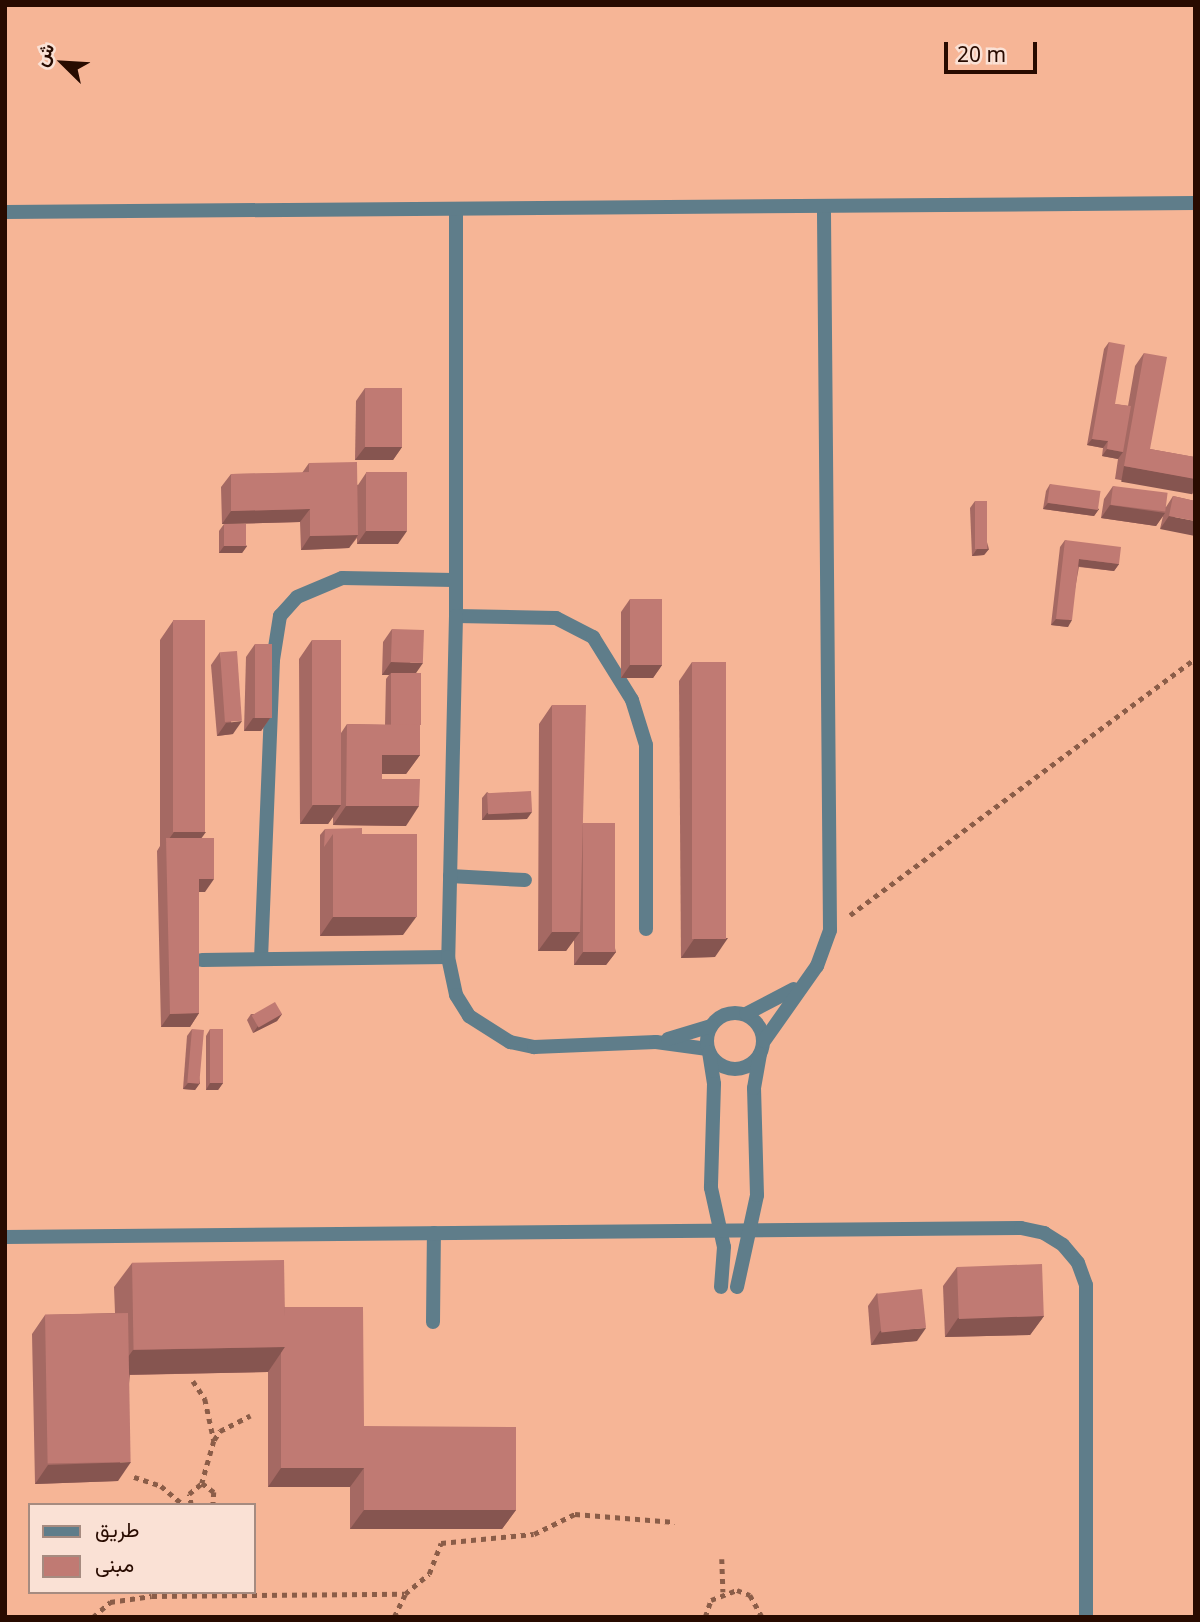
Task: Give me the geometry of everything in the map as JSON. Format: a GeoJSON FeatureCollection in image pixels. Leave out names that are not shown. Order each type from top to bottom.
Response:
{"type":"FeatureCollection","features":[{"type":"Feature","properties":{"kind":"street"},"geometry":{"type":"LineString","coordinates":[[5,212],[1195,203]]}},
{"type":"Feature","properties":{"kind":"street"},"geometry":{"type":"LineString","coordinates":[[737,1287],[757,1195],[754,1088],[760,1055],[764,1041],[826,949],[830,930],[824,207]]}},
{"type":"Feature","properties":{"kind":"street"},"geometry":{"type":"LineString","coordinates":[[456,209],[456,616],[448,957],[456,995],[470,1016],[510,1042],[534,1047],[656,1042],[708,1050],[723,1067],[733,1069],[753,1063],[760,1055]]}},
{"type":"Feature","properties":{"kind":"street"},"geometry":{"type":"LineString","coordinates":[[261,959],[272,660],[280,616],[297,597],[342,578],[454,580]]}},
{"type":"Feature","properties":{"kind":"street"},"geometry":{"type":"LineString","coordinates":[[456,616],[556,618],[593,637],[632,700],[646,745],[646,929]]}},
{"type":"Feature","properties":{"kind":"street"},"geometry":{"type":"LineString","coordinates":[[450,876],[525,880]]}},
{"type":"Feature","properties":{"kind":"street"},"geometry":{"type":"LineString","coordinates":[[202,960],[448,957]]}},
{"type":"Feature","properties":{"kind":"street"},"geometry":{"type":"LineString","coordinates":[[746,1014],[804,982]]}},
{"type":"Feature","properties":{"kind":"street"},"geometry":{"type":"LineString","coordinates":[[656,1042],[711,1026],[726,1013],[746,1014],[755,1020],[764,1041]]}},
{"type":"Feature","properties":{"kind":"street"},"geometry":{"type":"LineString","coordinates":[[711,1026],[708,1050],[714,1084],[711,1188],[723,1230],[721,1287]]}},
{"type":"Feature","properties":{"kind":"street"},"geometry":{"type":"LineString","coordinates":[[5,1237],[1021,1228],[1044,1233],[1063,1245],[1078,1263],[1086,1285],[1086,1617]]}},
{"type":"Feature","properties":{"kind":"street"},"geometry":{"type":"LineString","coordinates":[[433,1322],[434,1233]]}},
{"type":"Feature","properties":{"kind":"path"},"geometry":{"type":"LineString","coordinates":[[830,930],[1195,659]]}},
{"type":"Feature","properties":{"kind":"path"},"geometry":{"type":"LineString","coordinates":[[193,1381],[212,1419],[214,1441]]}},
{"type":"Feature","properties":{"kind":"path"},"geometry":{"type":"LineString","coordinates":[[191,1503],[192,1488],[202,1483],[214,1441],[220,1431],[250,1416]]}},
{"type":"Feature","properties":{"kind":"path"},"geometry":{"type":"LineString","coordinates":[[134,1477],[161,1486],[182,1503]]}},
{"type":"Feature","properties":{"kind":"path"},"geometry":{"type":"LineString","coordinates":[[202,1483],[214,1492],[213,1503]]}},
{"type":"Feature","properties":{"kind":"path"},"geometry":{"type":"LineString","coordinates":[[394,1617],[405,1594],[429,1574],[441,1543],[534,1534],[575,1514],[675,1522]]}},
{"type":"Feature","properties":{"kind":"path"},"geometry":{"type":"LineString","coordinates":[[722,1559],[723,1592]]}},
{"type":"Feature","properties":{"kind":"path"},"geometry":{"type":"LineString","coordinates":[[705,1617],[711,1600],[723,1592],[737,1590],[750,1595],[762,1617]]}},
{"type":"Feature","properties":{"kind":"path"},"geometry":{"type":"LineString","coordinates":[[93,1617],[110,1602],[192,1594],[405,1594]]}},
{"type":"Feature","properties":{"kind":"building"},"geometry":{"type":"Polygon","coordinates":[[[1109,342],[1125,345],[1115,404],[1131,406],[1123,452],[1107,449],[1108,441],[1092,439],[1109,342]]]}},
{"type":"Feature","properties":{"kind":"building"},"geometry":{"type":"Polygon","coordinates":[[[1144,353],[1167,357],[1150,449],[1195,457],[1195,479],[1124,466],[1144,353]]]}},
{"type":"Feature","properties":{"kind":"building"},"geometry":{"type":"Polygon","coordinates":[[[365,388],[402,388],[402,447],[365,447],[365,388]]]}},
{"type":"Feature","properties":{"kind":"building"},"geometry":{"type":"Polygon","coordinates":[[[357,462],[358,535],[310,536],[310,509],[231,511],[231,474],[309,472],[309,463],[357,462]]]}},
{"type":"Feature","properties":{"kind":"building"},"geometry":{"type":"Polygon","coordinates":[[[366,472],[407,472],[407,531],[366,531],[366,472]]]}},
{"type":"Feature","properties":{"kind":"building"},"geometry":{"type":"Polygon","coordinates":[[[1050,484],[1101,491],[1098,510],[1047,503],[1050,484]]]}},
{"type":"Feature","properties":{"kind":"building"},"geometry":{"type":"Polygon","coordinates":[[[1113,486],[1168,493],[1165,512],[1111,505],[1113,486]]]}},
{"type":"Feature","properties":{"kind":"building"},"geometry":{"type":"Polygon","coordinates":[[[1173,496],[1195,501],[1195,521],[1169,516],[1173,496]]]}},
{"type":"Feature","properties":{"kind":"building"},"geometry":{"type":"Polygon","coordinates":[[[975,501],[987,501],[987,549],[975,549],[975,501]]]}},
{"type":"Feature","properties":{"kind":"building"},"geometry":{"type":"Polygon","coordinates":[[[224,524],[246,524],[246,546],[224,546],[224,524]]]}},
{"type":"Feature","properties":{"kind":"building"},"geometry":{"type":"Polygon","coordinates":[[[1065,540],[1121,547],[1119,564],[1079,559],[1072,620],[1056,619],[1065,540]]]}},
{"type":"Feature","properties":{"kind":"building"},"geometry":{"type":"Polygon","coordinates":[[[630,599],[662,599],[662,665],[630,665],[630,599]]]}},
{"type":"Feature","properties":{"kind":"building"},"geometry":{"type":"Polygon","coordinates":[[[173,620],[205,620],[205,832],[173,832],[173,620]]]}},
{"type":"Feature","properties":{"kind":"building"},"geometry":{"type":"Polygon","coordinates":[[[392,629],[424,630],[423,663],[391,662],[392,629]]]}},
{"type":"Feature","properties":{"kind":"building"},"geometry":{"type":"Polygon","coordinates":[[[312,640],[341,640],[341,805],[312,805],[312,640]]]}},
{"type":"Feature","properties":{"kind":"building"},"geometry":{"type":"Polygon","coordinates":[[[255,644],[272,644],[272,718],[255,718],[255,644]]]}},
{"type":"Feature","properties":{"kind":"building"},"geometry":{"type":"Polygon","coordinates":[[[237,651],[242,721],[225,722],[220,652],[237,651]]]}},
{"type":"Feature","properties":{"kind":"building"},"geometry":{"type":"Polygon","coordinates":[[[692,662],[726,662],[726,939],[692,939],[692,662]]]}},
{"type":"Feature","properties":{"kind":"building"},"geometry":{"type":"Polygon","coordinates":[[[391,673],[421,673],[421,725],[391,725],[391,673]]]}},
{"type":"Feature","properties":{"kind":"building"},"geometry":{"type":"Polygon","coordinates":[[[552,705],[586,705],[580,932],[552,932],[552,705]]]}},
{"type":"Feature","properties":{"kind":"building"},"geometry":{"type":"Polygon","coordinates":[[[347,724],[420,725],[420,755],[382,755],[382,779],[420,779],[419,806],[346,806],[347,724]]]}},
{"type":"Feature","properties":{"kind":"building"},"geometry":{"type":"Polygon","coordinates":[[[531,791],[532,812],[488,814],[487,793],[531,791]]]}},
{"type":"Feature","properties":{"kind":"building"},"geometry":{"type":"Polygon","coordinates":[[[583,823],[615,823],[615,952],[583,952],[583,823]]]}},
{"type":"Feature","properties":{"kind":"building"},"geometry":{"type":"Polygon","coordinates":[[[362,828],[362,834],[333,834],[324,847],[325,829],[362,828]]]}},
{"type":"Feature","properties":{"kind":"building"},"geometry":{"type":"Polygon","coordinates":[[[333,834],[417,834],[417,917],[333,917],[333,834]]]}},
{"type":"Feature","properties":{"kind":"building"},"geometry":{"type":"Polygon","coordinates":[[[166,838],[214,838],[214,879],[199,879],[199,1013],[170,1014],[166,838]]]}},
{"type":"Feature","properties":{"kind":"building"},"geometry":{"type":"Polygon","coordinates":[[[275,1002],[282,1014],[259,1028],[252,1016],[275,1002]]]}},
{"type":"Feature","properties":{"kind":"building"},"geometry":{"type":"Polygon","coordinates":[[[192,1029],[204,1030],[199,1084],[187,1083],[192,1029]]]}},
{"type":"Feature","properties":{"kind":"building"},"geometry":{"type":"Polygon","coordinates":[[[210,1029],[223,1029],[223,1083],[210,1083],[210,1029]]]}},
{"type":"Feature","properties":{"kind":"building"},"geometry":{"type":"Polygon","coordinates":[[[284,1260],[286,1347],[134,1350],[132,1263],[284,1260]]]}},
{"type":"Feature","properties":{"kind":"building"},"geometry":{"type":"Polygon","coordinates":[[[1042,1264],[1044,1316],[959,1319],[957,1267],[1042,1264]]]}},
{"type":"Feature","properties":{"kind":"building"},"geometry":{"type":"Polygon","coordinates":[[[922,1289],[926,1328],[881,1332],[877,1294],[922,1289]]]}},
{"type":"Feature","properties":{"kind":"building"},"geometry":{"type":"Polygon","coordinates":[[[285,1307],[363,1307],[364,1426],[516,1427],[516,1510],[364,1510],[364,1468],[281,1468],[281,1353],[285,1347],[285,1307]]]}},
{"type":"Feature","properties":{"kind":"building"},"geometry":{"type":"Polygon","coordinates":[[[128,1313],[131,1462],[48,1463],[45,1314],[128,1313]]]}},
{"type":"Feature","properties":{"kind":"building"},"geometry":{"type":"Polygon","coordinates":[[[6,1433],[7,1515],[5,1515],[6,1433]]]}}]}
